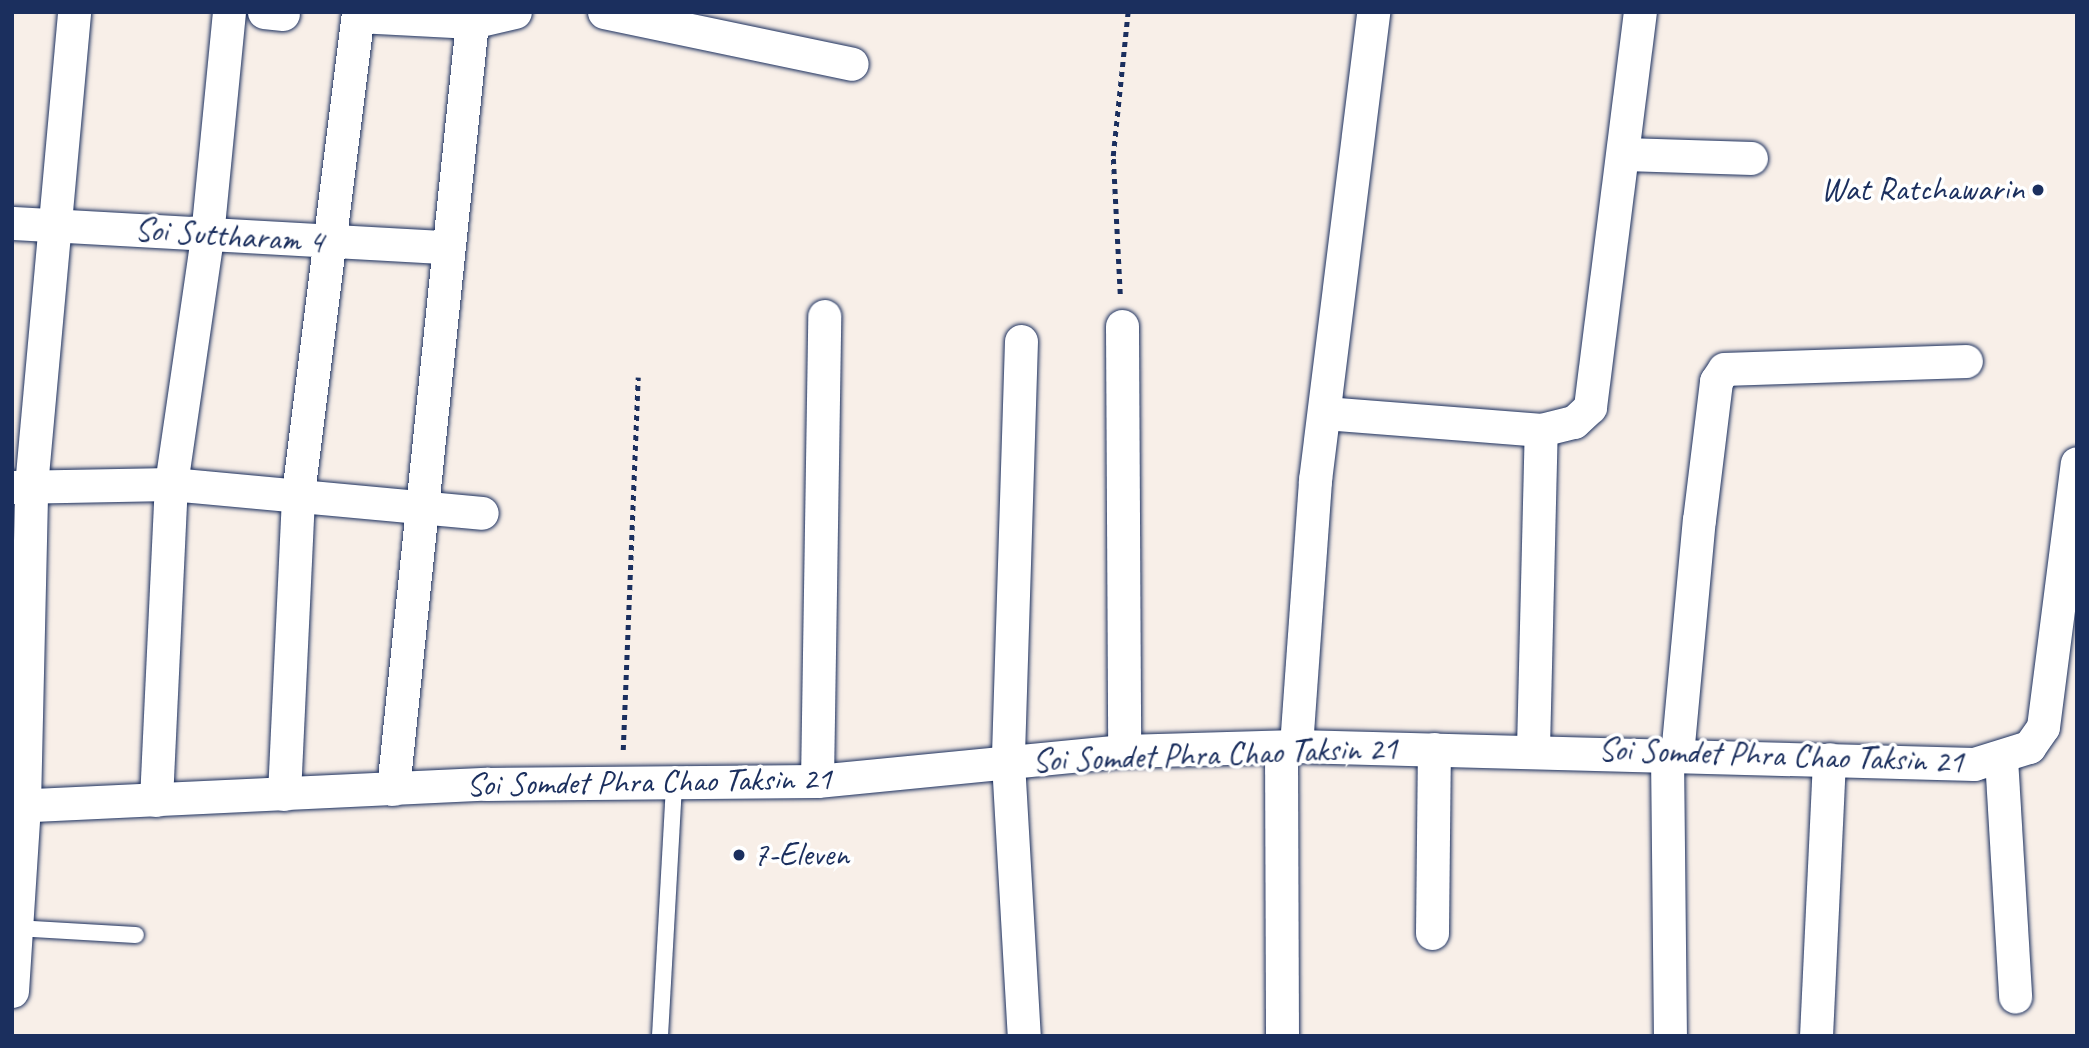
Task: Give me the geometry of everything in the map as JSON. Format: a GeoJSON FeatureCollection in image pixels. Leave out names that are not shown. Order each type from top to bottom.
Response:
{"type":"FeatureCollection","features":[{"type":"Feature","properties":{"kind":"street"},"geometry":{"type":"LineString","coordinates":[[12,991],[18,806],[22,486],[74,12]]}},
{"type":"Feature","properties":{"kind":"street"},"geometry":{"type":"LineString","coordinates":[[156,800],[171,484],[207,236],[229,12]]}},
{"type":"Feature","properties":{"kind":"street"},"geometry":{"type":"LineString","coordinates":[[284,794],[298,494],[334,244],[358,14],[473,17],[515,12]]}},
{"type":"Feature","properties":{"kind":"street"},"geometry":{"type":"LineString","coordinates":[[604,12],[852,64]]}},
{"type":"Feature","properties":{"kind":"street"},"geometry":{"type":"LineString","coordinates":[[1282,1036],[1288,747],[1373,12]]}},
{"type":"Feature","properties":{"kind":"street"},"geometry":{"type":"LineString","coordinates":[[1325,414],[1541,430],[1574,422],[1590,407],[1625,154],[1640,12]]}},
{"type":"Feature","properties":{"kind":"street"},"geometry":{"type":"LineString","coordinates":[[393,789],[447,247],[473,17]]}},
{"type":"Feature","properties":{"kind":"street"},"geometry":{"type":"LineString","coordinates":[[1625,154],[1751,158]]}},
{"type":"Feature","properties":{"kind":"street","name":"Soi Suttharam 4"},"geometry":{"type":"LineString","coordinates":[[12,223],[52,223],[334,244],[447,247]]}},
{"type":"Feature","properties":{"kind":"street"},"geometry":{"type":"LineString","coordinates":[[817,781],[824,316]]}},
{"type":"Feature","properties":{"kind":"street"},"geometry":{"type":"LineString","coordinates":[[1122,326],[1124,751]]}},
{"type":"Feature","properties":{"kind":"street"},"geometry":{"type":"LineString","coordinates":[[1021,341],[1009,762],[1024,1036]]}},
{"type":"Feature","properties":{"kind":"street"},"geometry":{"type":"LineString","coordinates":[[1670,1036],[1672,754],[1716,381],[1724,369],[1966,361]]}},
{"type":"Feature","properties":{"kind":"street"},"geometry":{"type":"LineString","coordinates":[[1533,748],[1541,430]]}},
{"type":"Feature","properties":{"kind":"street","name":"Soi Somdet Phra Chao Taksin 21"},"geometry":{"type":"LineString","coordinates":[[18,806],[393,789],[817,781],[1124,751],[1288,747],[1533,748],[1974,764],[2001,758],[2029,747],[2043,727],[2077,463]]}},
{"type":"Feature","properties":{"kind":"street"},"geometry":{"type":"LineString","coordinates":[[22,486],[171,484],[482,513]]}},
{"type":"Feature","properties":{"kind":"street"},"geometry":{"type":"LineString","coordinates":[[1432,933],[1434,749]]}},
{"type":"Feature","properties":{"kind":"street"},"geometry":{"type":"LineString","coordinates":[[2001,758],[2015,997]]}},
{"type":"Feature","properties":{"kind":"street"},"geometry":{"type":"LineString","coordinates":[[1816,1036],[1829,759]]}},
{"type":"Feature","properties":{"kind":"lane"},"geometry":{"type":"LineString","coordinates":[[660,1036],[674,782]]}},
{"type":"Feature","properties":{"kind":"lane"},"geometry":{"type":"LineString","coordinates":[[15,928],[136,935]]}},
{"type":"Feature","properties":{"kind":"path"},"geometry":{"type":"LineString","coordinates":[[1122,326],[1113,156],[1128,12]]}},
{"type":"Feature","properties":{"kind":"path"},"geometry":{"type":"LineString","coordinates":[[622,783],[638,377]]}},
{"type":"Feature","properties":{"kind":"place","name":"Wat Ratchawarin"},"geometry":{"type":"Point","coordinates":[2038,190]}},
{"type":"Feature","properties":{"kind":"place","name":"7-Eleven"},"geometry":{"type":"Point","coordinates":[739,855]}}]}
